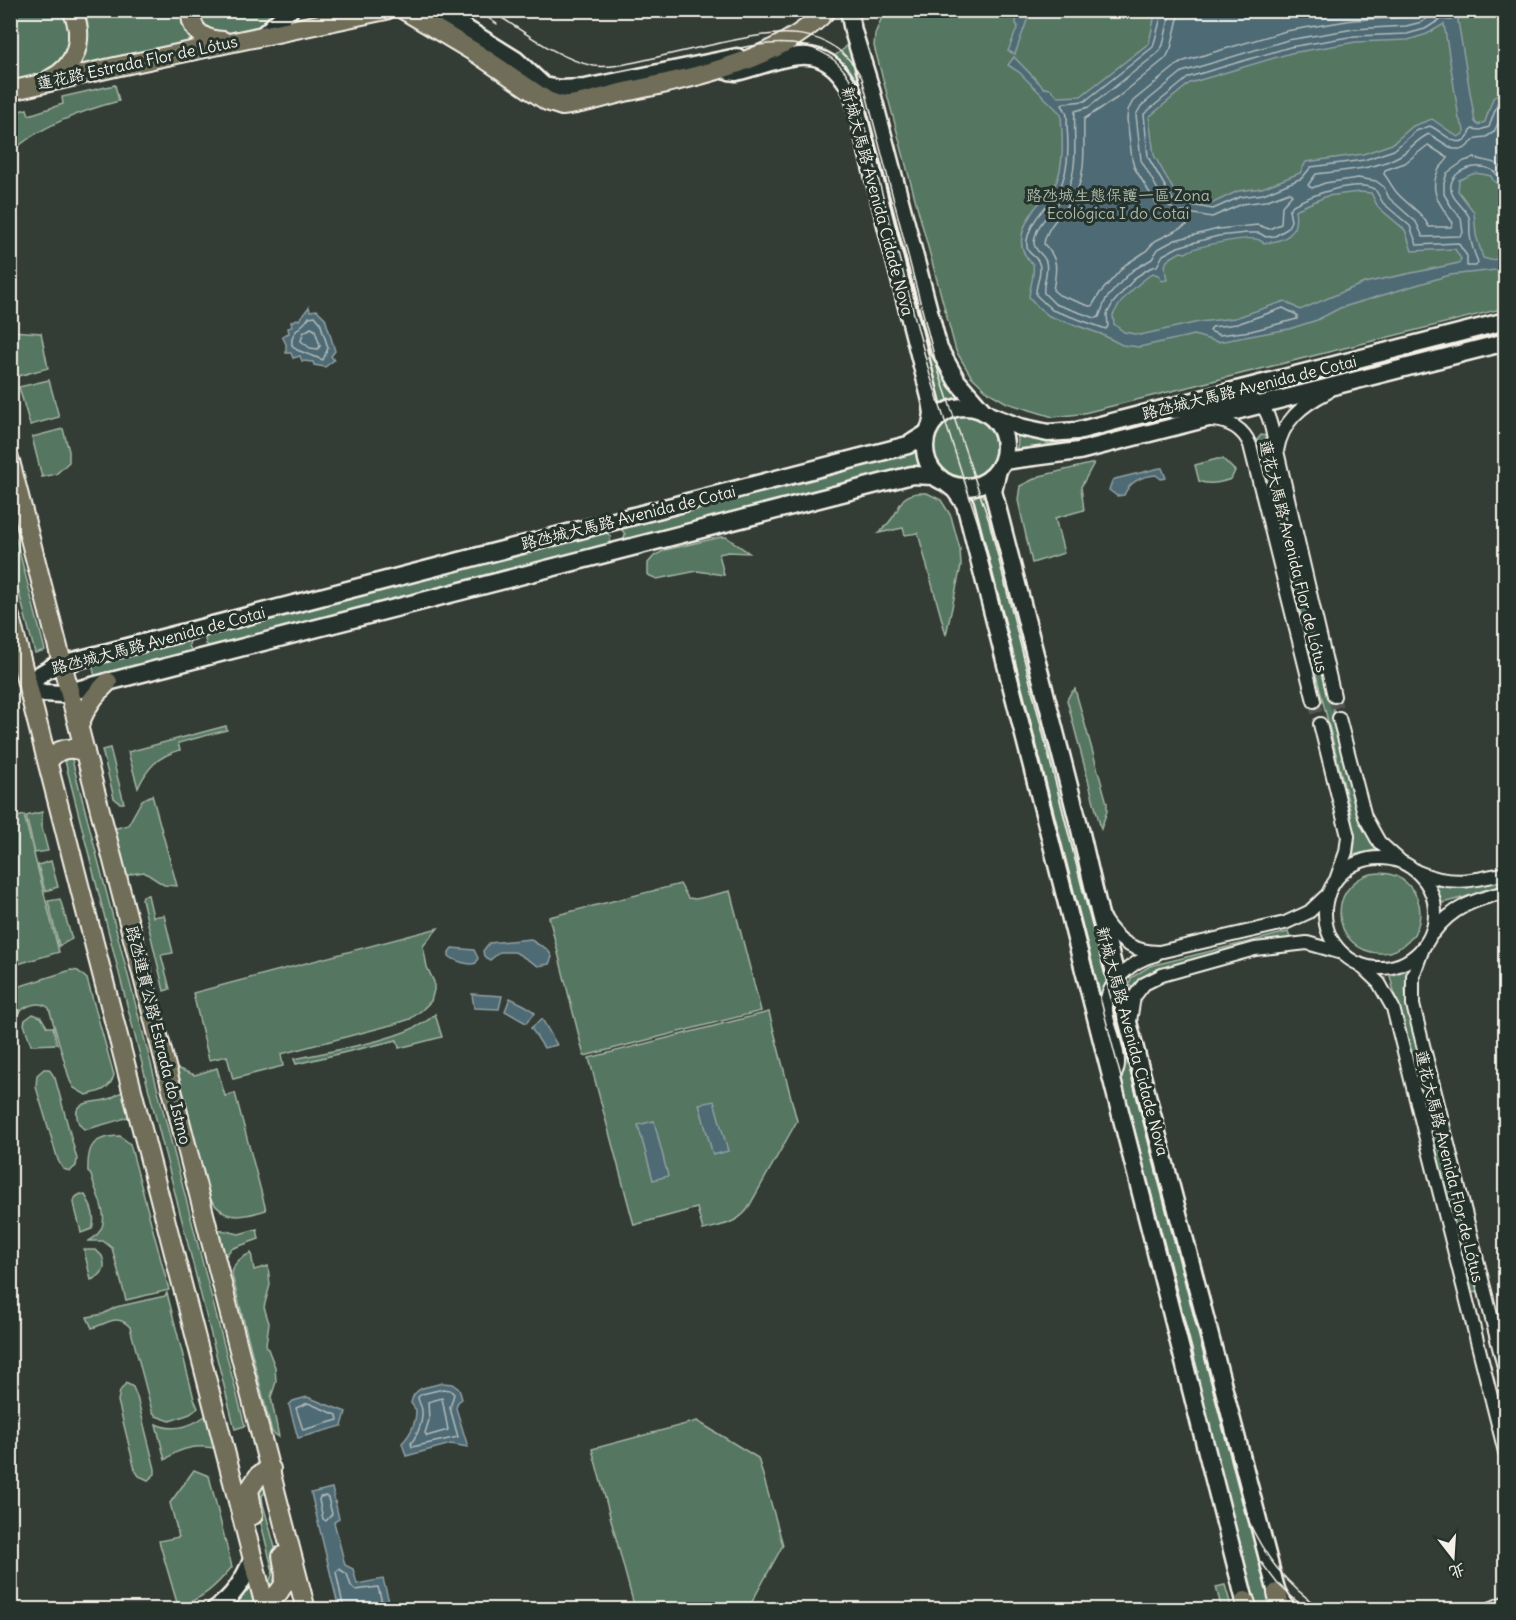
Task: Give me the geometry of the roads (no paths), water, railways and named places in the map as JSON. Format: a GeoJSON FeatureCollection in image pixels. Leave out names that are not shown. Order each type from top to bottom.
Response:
{"type":"FeatureCollection","features":[{"type":"Feature","properties":{"kind":"main road"},"geometry":{"type":"LineString","coordinates":[[44,82],[57,76],[71,62],[76,52],[79,41],[78,26],[72,10]]}},
{"type":"Feature","properties":{"kind":"main road"},"geometry":{"type":"LineString","coordinates":[[191,10],[193,26],[204,37],[234,42]]}},
{"type":"Feature","properties":{"kind":"main road","name":"蓮花路 Estrada Flor de Lótus"},"geometry":{"type":"LineString","coordinates":[[263,35],[290,10]]}},
{"type":"Feature","properties":{"kind":"main road","name":"蓮花路 Estrada Flor de Lótus"},"geometry":{"type":"LineString","coordinates":[[10,91],[386,10]]}},
{"type":"Feature","properties":{"kind":"main road"},"geometry":{"type":"LineString","coordinates":[[404,10],[476,53],[547,101],[562,106],[715,71],[753,58],[804,31],[827,10]]}},
{"type":"Feature","properties":{"kind":"main road"},"geometry":{"type":"LineString","coordinates":[[436,10],[516,60],[544,86],[560,89],[585,88],[743,56],[753,58]]}},
{"type":"Feature","properties":{"kind":"main road","name":"新城大馬路 Avenida Cidade Nova"},"geometry":{"type":"LineString","coordinates":[[849,10],[939,349],[957,381],[987,414]]}},
{"type":"Feature","properties":{"kind":"main road"},"geometry":{"type":"LineString","coordinates":[[861,10],[857,29],[862,58]]}},
{"type":"Feature","properties":{"kind":"main road","name":"新城大馬路 Avenida Cidade Nova"},"geometry":{"type":"LineString","coordinates":[[715,71],[736,72],[801,55],[813,55],[824,58],[847,81],[852,92],[932,401],[933,413],[929,429]]}},
{"type":"Feature","properties":{"kind":"main road","name":"路氹城大馬路 Avenida de Cotai"},"geometry":{"type":"LineString","coordinates":[[987,414],[1020,427],[1048,433],[1077,431],[1506,321]]}},
{"type":"Feature","properties":{"kind":"main road","name":"路氹城大馬路 Avenida de Cotai"},"geometry":{"type":"LineString","coordinates":[[1001,465],[1079,451],[1506,342]]}},
{"type":"Feature","properties":{"kind":"main road"},"geometry":{"type":"LineString","coordinates":[[960,407],[972,407],[987,414],[999,426],[1004,437],[1005,449],[1001,465],[990,479],[980,484],[957,487],[944,482],[932,472],[926,460],[924,447],[929,429],[939,416],[960,407]]}},
{"type":"Feature","properties":{"kind":"main road","name":"路氹城大馬路 Avenida de Cotai"},"geometry":{"type":"LineString","coordinates":[[929,429],[908,445],[63,664],[45,670],[29,688],[44,693],[70,692],[912,475],[933,477],[944,482]]}},
{"type":"Feature","properties":{"kind":"main road","name":"路氹連貫公路 Estrada do Istmo"},"geometry":{"type":"LineString","coordinates":[[10,461],[306,1610]]}},
{"type":"Feature","properties":{"kind":"main road","name":"新城大馬路 Avenida Cidade Nova"},"geometry":{"type":"LineString","coordinates":[[1001,465],[993,491],[1099,911],[1279,1601],[1287,1610]]}},
{"type":"Feature","properties":{"kind":"main road","name":"新城大馬路 Avenida Cidade Nova"},"geometry":{"type":"LineString","coordinates":[[944,482],[955,490],[965,504],[1246,1607]]}},
{"type":"Feature","properties":{"kind":"main road"},"geometry":{"type":"LineString","coordinates":[[606,523],[616,534],[617,544],[614,552]]}},
{"type":"Feature","properties":{"kind":"main road"},"geometry":{"type":"LineString","coordinates":[[10,617],[253,1558],[264,1609]]}},
{"type":"Feature","properties":{"kind":"main road"},"geometry":{"type":"LineString","coordinates":[[199,628],[195,643],[199,652],[206,657]]}},
{"type":"Feature","properties":{"kind":"main road"},"geometry":{"type":"LineString","coordinates":[[79,726],[84,710],[108,682]]}},
{"type":"Feature","properties":{"kind":"main road"},"geometry":{"type":"LineString","coordinates":[[48,762],[52,755],[68,748],[85,752]]}},
{"type":"Feature","properties":{"kind":"main road"},"geometry":{"type":"LineString","coordinates":[[214,1610],[224,1603],[242,1582],[253,1558],[256,1532],[249,1490],[259,1475],[271,1469]]}},
{"type":"Feature","properties":{"kind":"main road"},"geometry":{"type":"LineString","coordinates":[[264,1609],[285,1585],[286,1577],[276,1527],[280,1507]]}},
{"type":"Feature","properties":{"kind":"street","name":"蓮花大馬路 Avenida Flor de Lótus"},"geometry":{"type":"LineString","coordinates":[[1334,696],[1278,458],[1281,434],[1295,414],[1316,398],[1348,382]]}},
{"type":"Feature","properties":{"kind":"street"},"geometry":{"type":"LineString","coordinates":[[1145,414],[1188,411],[1239,398],[1253,399],[1267,412],[1278,458]]}},
{"type":"Feature","properties":{"kind":"street","name":"蓮花大馬路 Avenida Flor de Lótus"},"geometry":{"type":"LineString","coordinates":[[1197,421],[1213,420],[1230,424],[1244,434],[1250,445],[1314,701]]}},
{"type":"Feature","properties":{"kind":"street"},"geometry":{"type":"LineString","coordinates":[[1339,718],[1365,817],[1379,842],[1401,862],[1444,881],[1473,881],[1506,873]]}},
{"type":"Feature","properties":{"kind":"street"},"geometry":{"type":"LineString","coordinates":[[1320,724],[1348,836],[1342,866],[1329,894],[1325,913],[1328,932],[1338,949],[1359,964],[1376,968],[1394,967],[1410,960],[1423,948],[1440,923],[1463,905],[1476,899],[1506,892]]}},
{"type":"Feature","properties":{"kind":"street"},"geometry":{"type":"LineString","coordinates":[[1336,880],[1349,868],[1365,860],[1389,859],[1401,862]]}},
{"type":"Feature","properties":{"kind":"street"},"geometry":{"type":"LineString","coordinates":[[1417,871],[1429,887],[1435,906],[1436,916],[1431,935]]}},
{"type":"Feature","properties":{"kind":"street"},"geometry":{"type":"LineString","coordinates":[[1113,1083],[1118,1060],[1106,1010],[1108,996],[1117,980],[1140,961],[1299,918],[1329,894]]}},
{"type":"Feature","properties":{"kind":"street"},"geometry":{"type":"LineString","coordinates":[[1099,911],[1124,944],[1145,952],[1171,951]]}},
{"type":"Feature","properties":{"kind":"street"},"geometry":{"type":"LineString","coordinates":[[1226,938],[1235,948],[1255,949]]}},
{"type":"Feature","properties":{"kind":"street"},"geometry":{"type":"LineString","coordinates":[[1130,1027],[1134,997],[1151,979],[1255,949],[1307,943],[1344,953]]}},
{"type":"Feature","properties":{"kind":"street","name":"蓮花大馬路 Avenida Flor de Lótus"},"geometry":{"type":"LineString","coordinates":[[1423,948],[1413,976],[1413,1005],[1506,1375]]}},
{"type":"Feature","properties":{"kind":"street","name":"蓮花大馬路 Avenida Flor de Lótus"},"geometry":{"type":"LineString","coordinates":[[1359,964],[1379,983],[1393,1008],[1506,1456]]}},
{"type":"Feature","properties":{"kind":"street"},"geometry":{"type":"LineString","coordinates":[[1500,1353],[1491,1366],[1502,1415],[1502,1439]]}},
{"type":"Feature","properties":{"kind":"street"},"geometry":{"type":"LineString","coordinates":[[1486,1610],[1506,1602]]}},
{"type":"Feature","properties":{"kind":"water"},"geometry":{"type":"Polygon","coordinates":[[[1162,10],[1464,11],[1459,15],[1458,21],[1475,122],[1478,125],[1485,122],[1493,98],[1505,90],[1506,184],[1496,183],[1491,176],[1474,174],[1459,180],[1458,191],[1474,212],[1476,235],[1483,258],[1490,260],[1505,258],[1505,269],[1450,275],[1340,308],[1317,320],[1289,329],[1218,342],[1194,335],[1139,347],[1122,345],[1101,334],[1049,316],[1029,297],[1033,264],[1024,252],[1021,239],[1029,218],[1054,187],[1059,175],[1062,149],[1061,114],[1019,72],[1008,65],[1014,57],[1044,88],[1051,89],[1058,97],[1081,96],[1149,43],[1155,14],[1162,10]],[[1444,24],[1427,34],[1408,40],[1356,42],[1291,53],[1190,83],[1149,117],[1154,155],[1178,198],[1211,204],[1238,191],[1262,188],[1300,173],[1306,162],[1363,154],[1392,144],[1413,126],[1432,119],[1458,137],[1464,133],[1464,130],[1458,115],[1444,24]],[[1359,192],[1327,196],[1295,210],[1295,225],[1285,238],[1264,243],[1256,239],[1231,241],[1175,255],[1165,265],[1167,280],[1161,281],[1160,276],[1153,273],[1141,282],[1125,297],[1113,315],[1114,324],[1124,332],[1140,335],[1199,322],[1235,318],[1285,301],[1300,310],[1364,283],[1459,263],[1461,259],[1455,249],[1412,251],[1405,230],[1378,207],[1371,193],[1359,192]]]}},
{"type":"Feature","properties":{"kind":"water"},"geometry":{"type":"Polygon","coordinates":[[[1017,11],[1030,12],[1015,54],[1008,51],[1018,26],[1016,24],[1017,11]]]}},
{"type":"Feature","properties":{"kind":"water"},"geometry":{"type":"Polygon","coordinates":[[[309,307],[310,311],[317,310],[325,318],[335,351],[331,356],[334,360],[325,367],[314,365],[313,362],[302,361],[300,356],[293,358],[291,353],[286,353],[286,344],[282,336],[289,333],[288,328],[292,327],[291,322],[299,320],[309,307]]]}},
{"type":"Feature","properties":{"kind":"water"},"geometry":{"type":"Polygon","coordinates":[[[1160,468],[1166,478],[1161,479],[1156,475],[1141,478],[1129,486],[1124,495],[1117,496],[1109,490],[1115,479],[1160,468]]]}},
{"type":"Feature","properties":{"kind":"water"},"geometry":{"type":"Polygon","coordinates":[[[531,939],[550,953],[552,957],[549,964],[538,966],[515,952],[500,952],[490,960],[484,956],[483,951],[489,943],[531,939]]]}},
{"type":"Feature","properties":{"kind":"water"},"geometry":{"type":"Polygon","coordinates":[[[452,948],[474,950],[478,958],[476,963],[466,963],[452,958],[449,952],[452,948]]]}},
{"type":"Feature","properties":{"kind":"water"},"geometry":{"type":"Polygon","coordinates":[[[472,994],[502,996],[499,1009],[474,1008],[472,994]]]}},
{"type":"Feature","properties":{"kind":"water"},"geometry":{"type":"Polygon","coordinates":[[[510,998],[535,1013],[526,1023],[505,1011],[510,998]]]}},
{"type":"Feature","properties":{"kind":"water"},"geometry":{"type":"Polygon","coordinates":[[[542,1019],[557,1045],[544,1048],[531,1028],[542,1019]]]}},
{"type":"Feature","properties":{"kind":"water"},"geometry":{"type":"Polygon","coordinates":[[[714,1101],[728,1151],[713,1155],[699,1104],[714,1101]]]}},
{"type":"Feature","properties":{"kind":"water"},"geometry":{"type":"Polygon","coordinates":[[[654,1121],[668,1176],[653,1180],[638,1125],[654,1121]]]}},
{"type":"Feature","properties":{"kind":"water"},"geometry":{"type":"Polygon","coordinates":[[[443,1383],[452,1384],[459,1389],[462,1399],[456,1408],[468,1447],[451,1444],[406,1456],[402,1443],[413,1428],[416,1410],[411,1403],[415,1393],[422,1388],[443,1383]]]}},
{"type":"Feature","properties":{"kind":"water"},"geometry":{"type":"Polygon","coordinates":[[[307,1397],[346,1412],[342,1426],[298,1438],[289,1405],[293,1401],[307,1397]]]}},
{"type":"Feature","properties":{"kind":"water"},"geometry":{"type":"Polygon","coordinates":[[[332,1488],[339,1519],[334,1522],[345,1565],[353,1569],[357,1584],[383,1579],[391,1609],[339,1609],[311,1493],[332,1488]]]}},
{"type":"Feature","properties":{"kind":"tunnel"},"geometry":{"type":"LineString","coordinates":[[1334,696],[1339,718]]}},
{"type":"Feature","properties":{"kind":"tunnel"},"geometry":{"type":"LineString","coordinates":[[1314,701],[1320,724]]}},
{"type":"Feature","properties":{"kind":"tram line"},"geometry":{"type":"LineString","coordinates":[[476,10],[497,24]]}},
{"type":"Feature","properties":{"kind":"tram line"},"geometry":{"type":"LineString","coordinates":[[490,10],[554,51],[594,66],[628,64],[760,35],[780,34],[817,39],[834,47],[849,60],[862,78],[937,367],[989,521],[1245,1513],[1259,1542],[1276,1568],[1323,1610]]}},
{"type":"Feature","properties":{"kind":"tram line"},"geometry":{"type":"LineString","coordinates":[[736,49],[770,44],[804,46],[833,59],[854,87],[930,375],[979,526],[1198,1372]]}},
{"type":"Feature","properties":{"kind":"tram line"},"geometry":{"type":"LineString","coordinates":[[1261,1562],[1277,1583],[1306,1610]]}},
{"type":"Feature","properties":{"kind":"park label","name":"路氹城生態保護一區 Zona Ecológica I do Cotai"},"geometry":{"type":"Point","coordinates":[1118,204]}}]}
